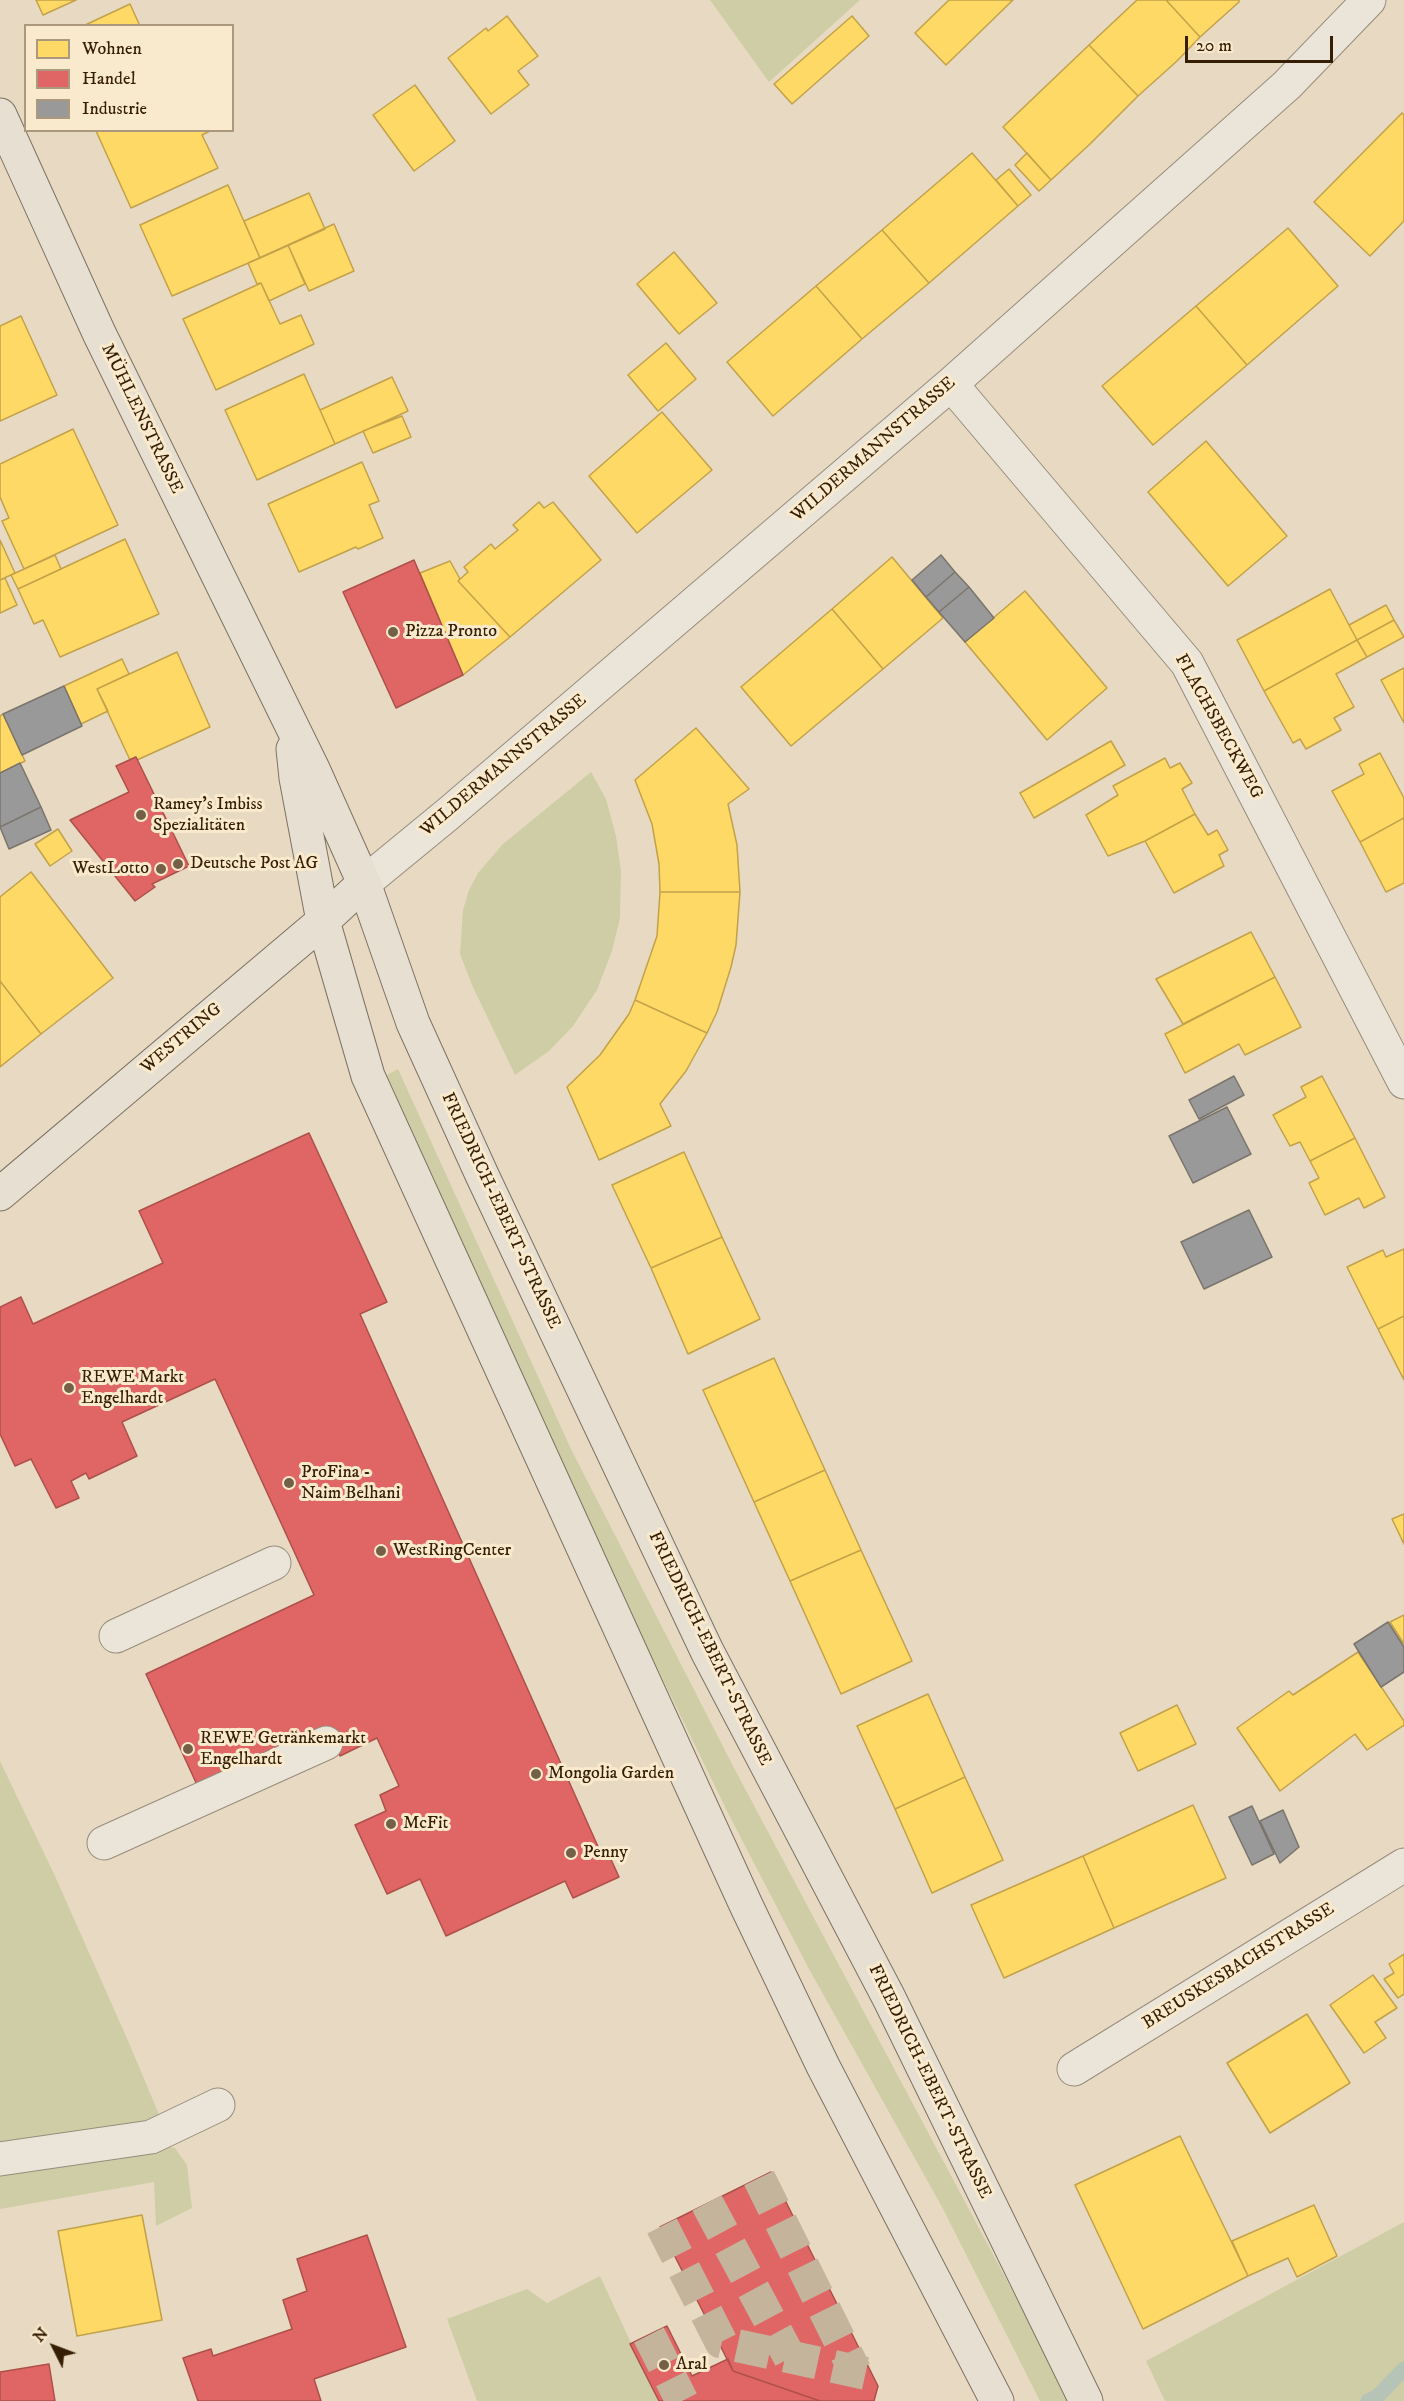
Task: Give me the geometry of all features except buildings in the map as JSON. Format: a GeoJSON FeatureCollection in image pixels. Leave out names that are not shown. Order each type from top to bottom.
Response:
{"type":"FeatureCollection","features":[{"type":"Feature","properties":{"kind":"main road","name":"MÜHLENSTRASSE"},"geometry":{"type":"LineString","coordinates":[[0,115],[99,333],[313,769],[364,883]]}},
{"type":"Feature","properties":{"kind":"main road","name":"MÜHLENSTRASSE"},"geometry":{"type":"LineString","coordinates":[[289,721],[296,778],[324,921]]}},
{"type":"Feature","properties":{"kind":"main road","name":"WESTRING"},"geometry":{"type":"LineString","coordinates":[[0,1194],[324,921],[364,883]]}},
{"type":"Feature","properties":{"kind":"main road","name":"FRIEDRICH-EBERT-STRASSE"},"geometry":{"type":"LineString","coordinates":[[364,883],[413,1023],[487,1186],[706,1651],[889,1998],[1086,2401]]}},
{"type":"Feature","properties":{"kind":"main road"},"geometry":{"type":"LineString","coordinates":[[324,921],[368,1076],[746,1905],[824,2066],[997,2401]]}},
{"type":"Feature","properties":{"kind":"street","name":"WILDERMANNSTRASSE"},"geometry":{"type":"LineString","coordinates":[[364,883],[448,814],[951,384],[1287,85],[1369,0]]}},
{"type":"Feature","properties":{"kind":"street","name":"FLACHSBECKWEG"},"geometry":{"type":"LineString","coordinates":[[951,384],[1187,663],[1404,1082]]}},
{"type":"Feature","properties":{"kind":"street"},"geometry":{"type":"LineString","coordinates":[[116,1636],[274,1563]]}},
{"type":"Feature","properties":{"kind":"street"},"geometry":{"type":"LineString","coordinates":[[104,1843],[326,1743]]}},
{"type":"Feature","properties":{"kind":"street","name":"BREUSKESBACHSTRASSE"},"geometry":{"type":"LineString","coordinates":[[1074,2069],[1404,1865]]}},
{"type":"Feature","properties":{"kind":"street"},"geometry":{"type":"LineString","coordinates":[[0,2159],[151,2137],[218,2105]]}},
{"type":"Feature","properties":{"kind":"shaded area"},"geometry":{"type":"Polygon","coordinates":[[[710,0],[860,0],[769,82],[710,0]]]}},
{"type":"Feature","properties":{"kind":"shaded area"},"geometry":{"type":"Polygon","coordinates":[[[591,772],[606,799],[616,836],[621,871],[620,918],[612,951],[597,990],[573,1026],[549,1051],[515,1075],[472,985],[460,954],[463,910],[469,890],[478,873],[503,844],[591,772]]]}},
{"type":"Feature","properties":{"kind":"shaded area"},"geometry":{"type":"Polygon","coordinates":[[[398,1069],[571,1449],[733,1766],[1021,2307],[1068,2401],[1040,2401],[942,2207],[809,1969],[729,1815],[608,1567],[387,1075],[398,1069]]]}},
{"type":"Feature","properties":{"kind":"shaded area"},"geometry":{"type":"Polygon","coordinates":[[[0,1761],[55,1876],[163,2124],[0,2147],[0,1761]]]}},
{"type":"Feature","properties":{"kind":"shaded area"},"geometry":{"type":"Polygon","coordinates":[[[166,2146],[175,2148],[187,2165],[192,2208],[156,2226],[154,2182],[0,2209],[0,2172],[166,2146]]]}},
{"type":"Feature","properties":{"kind":"shaded area"},"geometry":{"type":"Polygon","coordinates":[[[1404,2222],[1404,2401],[1165,2401],[1146,2361],[1404,2222]]]}},
{"type":"Feature","properties":{"kind":"shaded area"},"geometry":{"type":"Polygon","coordinates":[[[600,2276],[658,2401],[477,2401],[447,2319],[527,2289],[547,2303],[600,2276]]]}},
{"type":"Feature","properties":{"kind":"waterway"},"geometry":{"type":"LineString","coordinates":[[1368,2401],[1378,2396],[1404,2369]]}},
{"type":"Feature","properties":{"kind":"tunnel"},"geometry":{"type":"LineString","coordinates":[[759,2178],[855,2371]]}},
{"type":"Feature","properties":{"kind":"tunnel"},"geometry":{"type":"LineString","coordinates":[[707,2203],[790,2358]]}},
{"type":"Feature","properties":{"kind":"tunnel"},"geometry":{"type":"LineString","coordinates":[[662,2226],[721,2342],[873,2375]]}},
{"type":"Feature","properties":{"kind":"tunnel"},"geometry":{"type":"LineString","coordinates":[[649,2335],[682,2401]]}},
{"type":"Feature","properties":{"kind":"place","name":"Pizza Pronto"},"geometry":{"type":"Point","coordinates":[393,632]}},
{"type":"Feature","properties":{"kind":"place","name":"Ramey's Imbiss Spezialitäten"},"geometry":{"type":"Point","coordinates":[141,815]}},
{"type":"Feature","properties":{"kind":"place","name":"Deutsche Post AG"},"geometry":{"type":"Point","coordinates":[178,864]}},
{"type":"Feature","properties":{"kind":"place","name":"WestLotto"},"geometry":{"type":"Point","coordinates":[161,869]}},
{"type":"Feature","properties":{"kind":"place","name":"REWE Markt Engelhardt"},"geometry":{"type":"Point","coordinates":[69,1388]}},
{"type":"Feature","properties":{"kind":"place","name":"ProFina - Naim Belhani"},"geometry":{"type":"Point","coordinates":[289,1483]}},
{"type":"Feature","properties":{"kind":"place","name":"WestRingCenter"},"geometry":{"type":"Point","coordinates":[381,1551]}},
{"type":"Feature","properties":{"kind":"place","name":"REWE Getränkemarkt Engelhardt"},"geometry":{"type":"Point","coordinates":[188,1749]}},
{"type":"Feature","properties":{"kind":"place","name":"Mongolia Garden"},"geometry":{"type":"Point","coordinates":[536,1774]}},
{"type":"Feature","properties":{"kind":"place","name":"McFit"},"geometry":{"type":"Point","coordinates":[391,1824]}},
{"type":"Feature","properties":{"kind":"place","name":"Penny"},"geometry":{"type":"Point","coordinates":[571,1853]}},
{"type":"Feature","properties":{"kind":"place","name":"Aral"},"geometry":{"type":"Point","coordinates":[664,2365]}}]}
